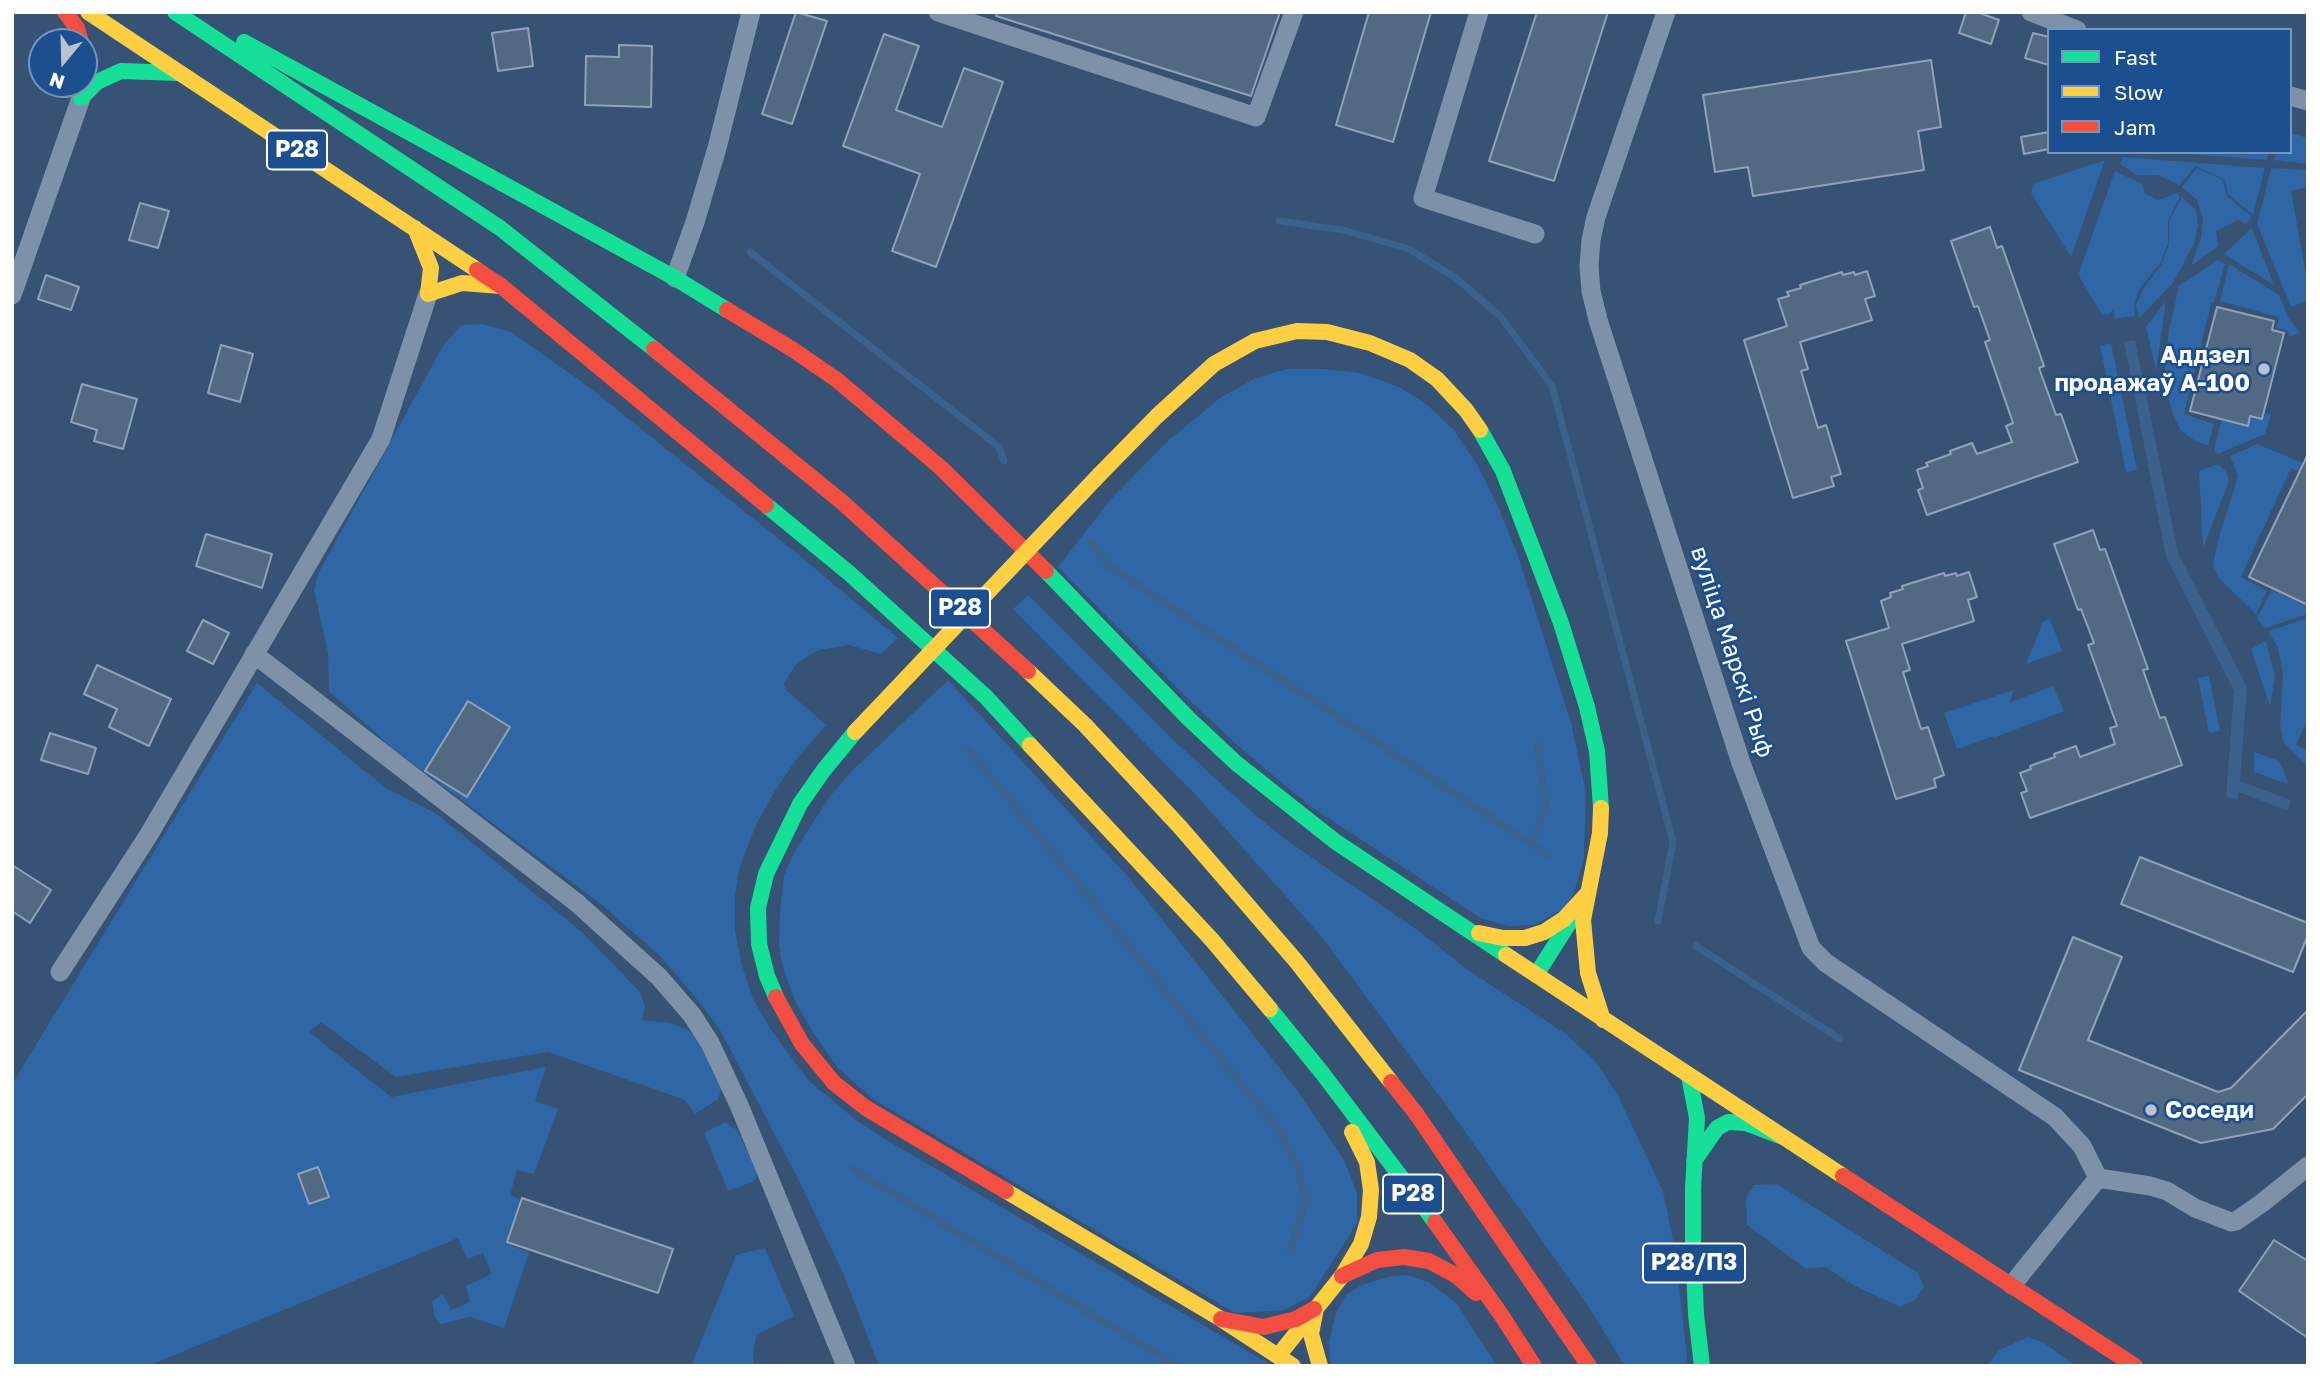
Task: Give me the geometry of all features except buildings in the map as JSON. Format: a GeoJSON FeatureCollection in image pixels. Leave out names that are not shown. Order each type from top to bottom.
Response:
{"type":"FeatureCollection","features":[{"type":"Feature","properties":{"kind":"main road"},"geometry":{"type":"LineString","coordinates":[[65,12],[76,28]]}},
{"type":"Feature","properties":{"kind":"main road","name":"Р28"},"geometry":{"type":"LineString","coordinates":[[88,12],[501,286],[849,573],[986,697],[1212,940],[1323,1074],[1502,1316],[1534,1366]]}},
{"type":"Feature","properties":{"kind":"main road","name":"Р28"},"geometry":{"type":"LineString","coordinates":[[175,12],[500,228],[659,352],[842,502],[1085,725],[1297,961],[1415,1112],[1588,1366]]}},
{"type":"Feature","properties":{"kind":"main road"},"geometry":{"type":"LineString","coordinates":[[191,12],[675,278],[792,349],[879,413],[940,467],[1053,578],[1188,718],[1236,763],[1336,842],[1603,1020],[2135,1366]]}},
{"type":"Feature","properties":{"kind":"main road"},"geometry":{"type":"LineString","coordinates":[[98,82],[121,71],[178,72]]}},
{"type":"Feature","properties":{"kind":"main road"},"geometry":{"type":"LineString","coordinates":[[415,228],[431,268],[428,294],[462,283],[501,286]]}},
{"type":"Feature","properties":{"kind":"main road"},"geometry":{"type":"LineString","coordinates":[[1293,1366],[1221,1319],[866,1108],[834,1083],[802,1044],[780,1009],[767,976],[759,944],[758,908],[766,874],[780,840],[800,804],[855,732],[1157,416],[1214,364],[1255,341],[1297,331],[1327,332],[1370,343],[1410,360],[1437,379],[1488,440],[1503,471],[1561,623],[1587,707],[1597,751],[1601,794],[1600,832],[1583,920],[1588,973],[1603,1020]]}},
{"type":"Feature","properties":{"kind":"main road"},"geometry":{"type":"LineString","coordinates":[[1469,930],[1503,938],[1525,938],[1544,932],[1564,919],[1587,894]]}},
{"type":"Feature","properties":{"kind":"main road"},"geometry":{"type":"LineString","coordinates":[[1536,975],[1587,894]]}},
{"type":"Feature","properties":{"kind":"main road"},"geometry":{"type":"LineString","coordinates":[[1279,1356],[1342,1276],[1361,1244],[1369,1217],[1371,1190],[1367,1162],[1323,1074]]}},
{"type":"Feature","properties":{"kind":"main road","name":"Р28/П3"},"geometry":{"type":"LineString","coordinates":[[1689,1076],[1698,1118],[1694,1160],[1693,1248],[1702,1366]]}},
{"type":"Feature","properties":{"kind":"main road"},"geometry":{"type":"LineString","coordinates":[[1694,1160],[1717,1128],[1728,1122],[1746,1122],[1780,1136]]}},
{"type":"Feature","properties":{"kind":"main road"},"geometry":{"type":"LineString","coordinates":[[1342,1276],[1377,1260],[1404,1257],[1429,1261],[1457,1276],[1502,1316]]}},
{"type":"Feature","properties":{"kind":"main road"},"geometry":{"type":"LineString","coordinates":[[1221,1319],[1264,1327],[1296,1319],[1316,1308]]}},
{"type":"Feature","properties":{"kind":"main road"},"geometry":{"type":"LineString","coordinates":[[1316,1308],[1311,1334],[1320,1366]]}},
{"type":"Feature","properties":{"kind":"street"},"geometry":{"type":"LineString","coordinates":[[675,278],[717,148],[751,12]]}},
{"type":"Feature","properties":{"kind":"street"},"geometry":{"type":"LineString","coordinates":[[938,12],[1256,117],[1294,12]]}},
{"type":"Feature","properties":{"kind":"street"},"geometry":{"type":"LineString","coordinates":[[1479,12],[1423,198],[1535,234]]}},
{"type":"Feature","properties":{"kind":"street","name":"вуліца Марскі Рыф"},"geometry":{"type":"LineString","coordinates":[[1666,12],[1596,217],[1589,266],[1591,291],[1598,320],[1741,763],[1811,948],[1826,963],[2055,1117],[2082,1146],[2098,1178]]}},
{"type":"Feature","properties":{"kind":"street"},"geometry":{"type":"LineString","coordinates":[[2031,12],[2072,28]]}},
{"type":"Feature","properties":{"kind":"street"},"geometry":{"type":"LineString","coordinates":[[12,295],[80,98]]}},
{"type":"Feature","properties":{"kind":"street"},"geometry":{"type":"LineString","coordinates":[[60,972],[148,836],[381,439],[428,294]]}},
{"type":"Feature","properties":{"kind":"street"},"geometry":{"type":"LineString","coordinates":[[254,654],[577,903],[659,977],[692,1015],[710,1043],[739,1105],[846,1366]]}},
{"type":"Feature","properties":{"kind":"street"},"geometry":{"type":"LineString","coordinates":[[2012,1285],[2098,1178],[2150,1185],[2167,1191],[2195,1208],[2231,1222],[2262,1203],[2308,1166]]}},
{"type":"Feature","properties":{"kind":"shaded area"},"geometry":{"type":"Polygon","coordinates":[[[2292,134],[2308,138],[2308,164],[2274,160],[2276,154],[2292,154],[2292,134]]]}},
{"type":"Feature","properties":{"kind":"shaded area"},"geometry":{"type":"Polygon","coordinates":[[[2189,154],[2268,154],[2267,160],[2189,154]]]}},
{"type":"Feature","properties":{"kind":"shaded area"},"geometry":{"type":"Polygon","coordinates":[[[2122,157],[2265,168],[2253,215],[2228,194],[2225,180],[2196,166],[2179,185],[2158,175],[2137,175],[2120,164],[2122,157]]]}},
{"type":"Feature","properties":{"kind":"shaded area"},"geometry":{"type":"Polygon","coordinates":[[[2105,160],[2071,257],[2031,193],[2033,184],[2105,160]]]}},
{"type":"Feature","properties":{"kind":"shaded area"},"geometry":{"type":"Polygon","coordinates":[[[2197,168],[2223,180],[2227,196],[2252,217],[2246,224],[2238,220],[2216,231],[2218,246],[2191,266],[2201,238],[2203,220],[2197,200],[2182,187],[2197,168]]]}},
{"type":"Feature","properties":{"kind":"shaded area"},"geometry":{"type":"Polygon","coordinates":[[[2271,168],[2308,170],[2308,187],[2291,191],[2308,286],[2308,300],[2291,307],[2257,224],[2271,168]]]}},
{"type":"Feature","properties":{"kind":"shaded area"},"geometry":{"type":"Polygon","coordinates":[[[2115,171],[2142,184],[2145,194],[2158,200],[2177,193],[2180,197],[2168,221],[2168,244],[2160,264],[2140,288],[2134,304],[2135,316],[2115,319],[2113,310],[2110,314],[2102,315],[2079,272],[2115,171]]]}},
{"type":"Feature","properties":{"kind":"shaded area"},"geometry":{"type":"Polygon","coordinates":[[[2182,197],[2196,210],[2198,226],[2194,244],[2173,283],[2139,318],[2136,305],[2143,289],[2161,265],[2169,245],[2169,221],[2182,197]]]}},
{"type":"Feature","properties":{"kind":"shaded area"},"geometry":{"type":"Polygon","coordinates":[[[2252,228],[2274,285],[2224,254],[2252,228]]]}},
{"type":"Feature","properties":{"kind":"shaded area"},"geometry":{"type":"Polygon","coordinates":[[[2217,260],[2225,264],[2214,302],[2211,304],[2184,414],[2214,424],[2208,446],[2180,430],[2172,412],[2165,367],[2169,330],[2179,286],[2217,260]]]}},
{"type":"Feature","properties":{"kind":"shaded area"},"geometry":{"type":"Polygon","coordinates":[[[2229,264],[2279,295],[2289,319],[2300,333],[2289,337],[2288,331],[2276,328],[2279,317],[2220,301],[2229,264]]]}},
{"type":"Feature","properties":{"kind":"shaded area"},"geometry":{"type":"Polygon","coordinates":[[[2166,301],[2156,370],[2146,327],[2166,301]]]}},
{"type":"Feature","properties":{"kind":"shaded area"},"geometry":{"type":"Polygon","coordinates":[[[482,324],[511,332],[585,384],[898,638],[881,654],[849,645],[819,650],[797,663],[784,683],[786,690],[826,725],[795,761],[773,794],[756,825],[740,866],[735,895],[735,931],[742,966],[753,999],[771,1030],[808,1080],[856,1120],[890,1142],[1273,1366],[879,1366],[843,1273],[799,1181],[719,1028],[692,993],[660,956],[602,905],[392,748],[329,691],[328,653],[314,590],[319,572],[443,346],[461,325],[482,324]]]}},
{"type":"Feature","properties":{"kind":"shaded area"},"geometry":{"type":"Polygon","coordinates":[[[2135,340],[2178,553],[2247,687],[2240,781],[2291,800],[2288,811],[2239,792],[2237,800],[2226,796],[2234,691],[2166,557],[2124,342],[2135,340]]]}},
{"type":"Feature","properties":{"kind":"shaded area"},"geometry":{"type":"Polygon","coordinates":[[[2111,343],[2137,470],[2126,472],[2100,346],[2111,343]]]}},
{"type":"Feature","properties":{"kind":"shaded area"},"geometry":{"type":"Polygon","coordinates":[[[1286,369],[1360,373],[1399,387],[1426,404],[1453,429],[1478,466],[1500,511],[1518,556],[1571,723],[1586,793],[1584,859],[1573,895],[1563,909],[1534,925],[1508,926],[1480,918],[1310,806],[1246,753],[1190,701],[1058,567],[1110,500],[1168,441],[1220,398],[1254,379],[1286,369]]]}},
{"type":"Feature","properties":{"kind":"shaded area"},"geometry":{"type":"Polygon","coordinates":[[[2265,413],[2271,415],[2265,434],[2218,454],[2214,451],[2221,420],[2248,427],[2251,418],[2263,420],[2265,413]]]}},
{"type":"Feature","properties":{"kind":"shaded area"},"geometry":{"type":"Polygon","coordinates":[[[2257,444],[2308,465],[2308,475],[2291,468],[2241,577],[2267,591],[2256,614],[2219,578],[2213,566],[2238,476],[2230,456],[2257,444]]]}},
{"type":"Feature","properties":{"kind":"shaded area"},"geometry":{"type":"Polygon","coordinates":[[[2218,464],[2226,472],[2229,481],[2203,548],[2199,471],[2218,464]]]}},
{"type":"Feature","properties":{"kind":"shaded area"},"geometry":{"type":"Polygon","coordinates":[[[2272,590],[2304,605],[2308,598],[2308,614],[2265,628],[2257,618],[2272,590]]]}},
{"type":"Feature","properties":{"kind":"shaded area"},"geometry":{"type":"Polygon","coordinates":[[[1028,595],[1169,736],[1252,812],[1285,839],[1423,934],[1465,968],[1566,1034],[1596,1062],[1618,1096],[1663,1191],[1675,1250],[1688,1366],[1625,1366],[1588,1306],[1454,1116],[1322,937],[1193,792],[1013,609],[1028,595]]]}},
{"type":"Feature","properties":{"kind":"shaded area"},"geometry":{"type":"Polygon","coordinates":[[[2308,618],[2308,719],[2296,745],[2308,751],[2308,767],[2283,742],[2280,724],[2283,675],[2278,648],[2268,631],[2308,618]]]}},
{"type":"Feature","properties":{"kind":"shaded area"},"geometry":{"type":"Polygon","coordinates":[[[2050,619],[2062,651],[2026,664],[2043,622],[2050,619]]]}},
{"type":"Feature","properties":{"kind":"shaded area"},"geometry":{"type":"Polygon","coordinates":[[[2266,641],[2275,676],[2270,707],[2251,649],[2266,641]]]}},
{"type":"Feature","properties":{"kind":"shaded area"},"geometry":{"type":"Polygon","coordinates":[[[2209,676],[2220,731],[2209,733],[2198,678],[2209,676]]]}},
{"type":"Feature","properties":{"kind":"shaded area"},"geometry":{"type":"Polygon","coordinates":[[[948,680],[1130,879],[1297,1090],[1345,1162],[1357,1194],[1357,1223],[1310,1297],[1285,1310],[1235,1313],[873,1099],[838,1068],[812,1031],[795,1001],[783,968],[779,946],[784,875],[796,849],[830,796],[853,770],[948,680]]]}},
{"type":"Feature","properties":{"kind":"shaded area"},"geometry":{"type":"Polygon","coordinates":[[[257,683],[386,788],[437,814],[583,933],[640,992],[645,1007],[642,1020],[671,1023],[688,1030],[702,1044],[720,1081],[718,1099],[695,1114],[685,1100],[548,1052],[396,1077],[321,1022],[309,1032],[391,1097],[546,1067],[535,1101],[558,1109],[534,1174],[517,1170],[510,1195],[525,1202],[511,1246],[529,1252],[504,1328],[470,1317],[441,1324],[434,1315],[432,1301],[443,1294],[451,1310],[470,1302],[466,1286],[492,1274],[483,1253],[467,1259],[458,1238],[148,1366],[12,1366],[12,1084],[257,683]]]}},
{"type":"Feature","properties":{"kind":"shaded area"},"geometry":{"type":"Polygon","coordinates":[[[2053,686],[2064,711],[1957,749],[1944,713],[2014,690],[2009,703],[2053,686]]]}},
{"type":"Feature","properties":{"kind":"shaded area"},"geometry":{"type":"Polygon","coordinates":[[[2254,752],[2279,761],[2287,784],[2254,772],[2254,752]]]}},
{"type":"Feature","properties":{"kind":"shaded area"},"geometry":{"type":"Polygon","coordinates":[[[725,1122],[737,1130],[757,1170],[756,1179],[752,1182],[728,1191],[704,1133],[725,1122]]]}},
{"type":"Feature","properties":{"kind":"shaded area"},"geometry":{"type":"Polygon","coordinates":[[[1777,1184],[1918,1273],[1924,1287],[1915,1300],[1900,1307],[1853,1285],[1826,1267],[1806,1269],[1747,1225],[1746,1198],[1754,1185],[1777,1184]]]}},
{"type":"Feature","properties":{"kind":"shaded area"},"geometry":{"type":"Polygon","coordinates":[[[765,1248],[794,1316],[756,1335],[754,1366],[691,1366],[736,1255],[765,1248]]]}},
{"type":"Feature","properties":{"kind":"shaded area"},"geometry":{"type":"Polygon","coordinates":[[[1407,1275],[1429,1282],[1457,1304],[1497,1366],[1331,1366],[1329,1342],[1336,1312],[1347,1294],[1364,1284],[1407,1275]]]}},
{"type":"Feature","properties":{"kind":"shaded area"},"geometry":{"type":"Polygon","coordinates":[[[2028,1337],[2044,1343],[2077,1366],[1986,1366],[1999,1350],[2028,1337]]]}},
{"type":"Feature","properties":{"kind":"waterway"},"geometry":{"type":"LineString","coordinates":[[1279,221],[1343,230],[1409,249],[1456,278],[1500,316],[1552,386],[1673,842],[1658,921]]}},
{"type":"Feature","properties":{"kind":"waterway"},"geometry":{"type":"LineString","coordinates":[[750,252],[999,447],[1004,461]]}},
{"type":"Feature","properties":{"kind":"waterway"},"geometry":{"type":"LineString","coordinates":[[1090,542],[1109,566],[1548,855]]}},
{"type":"Feature","properties":{"kind":"waterway"},"geometry":{"type":"LineString","coordinates":[[1532,844],[1546,805],[1537,744]]}},
{"type":"Feature","properties":{"kind":"waterway"},"geometry":{"type":"LineString","coordinates":[[968,749],[1275,1125],[1298,1167],[1305,1201],[1290,1251]]}},
{"type":"Feature","properties":{"kind":"waterway"},"geometry":{"type":"LineString","coordinates":[[1696,946],[1840,1039]]}},
{"type":"Feature","properties":{"kind":"waterway"},"geometry":{"type":"LineString","coordinates":[[853,1169],[1177,1366]]}},
{"type":"Feature","properties":{"kind":"traffic: fast"},"geometry":{"type":"LineString","coordinates":[[175,12],[500,228],[654,349]]}},
{"type":"Feature","properties":{"kind":"traffic: fast"},"geometry":{"type":"LineString","coordinates":[[244,42],[675,278],[727,310]]}},
{"type":"Feature","properties":{"kind":"traffic: fast"},"geometry":{"type":"LineString","coordinates":[[98,82],[121,71],[178,73]]}},
{"type":"Feature","properties":{"kind":"traffic: fast"},"geometry":{"type":"LineString","coordinates":[[1480,430],[1503,471],[1561,623],[1587,707],[1597,751],[1601,808]]}},
{"type":"Feature","properties":{"kind":"traffic: fast"},"geometry":{"type":"LineString","coordinates":[[766,505],[849,573],[986,697],[1030,745]]}},
{"type":"Feature","properties":{"kind":"traffic: fast"},"geometry":{"type":"LineString","coordinates":[[1046,571],[1188,718],[1236,763],[1336,842],[1506,955]]}},
{"type":"Feature","properties":{"kind":"traffic: fast"},"geometry":{"type":"LineString","coordinates":[[776,997],[767,976],[759,944],[758,908],[766,874],[800,804],[855,732]]}},
{"type":"Feature","properties":{"kind":"traffic: fast"},"geometry":{"type":"LineString","coordinates":[[1536,975],[1571,920]]}},
{"type":"Feature","properties":{"kind":"traffic: fast"},"geometry":{"type":"LineString","coordinates":[[1270,1009],[1435,1222]]}},
{"type":"Feature","properties":{"kind":"traffic: fast"},"geometry":{"type":"LineString","coordinates":[[1689,1076],[1697,1118],[1693,1248],[1702,1366]]}},
{"type":"Feature","properties":{"kind":"traffic: fast"},"geometry":{"type":"LineString","coordinates":[[1694,1161],[1717,1128],[1728,1122],[1746,1123],[1780,1136]]}},
{"type":"Feature","properties":{"kind":"traffic: slow"},"geometry":{"type":"LineString","coordinates":[[88,12],[477,270]]}},
{"type":"Feature","properties":{"kind":"traffic: slow"},"geometry":{"type":"LineString","coordinates":[[415,228],[431,268],[428,294],[462,283],[501,286]]}},
{"type":"Feature","properties":{"kind":"traffic: slow"},"geometry":{"type":"LineString","coordinates":[[1100,474],[1157,416],[1214,364],[1255,341],[1297,331],[1327,332],[1370,343],[1410,360],[1437,379],[1466,410],[1480,430]]}},
{"type":"Feature","properties":{"kind":"traffic: slow"},"geometry":{"type":"LineString","coordinates":[[855,732],[1100,474]]}},
{"type":"Feature","properties":{"kind":"traffic: slow"},"geometry":{"type":"LineString","coordinates":[[1028,671],[1085,725],[1180,827],[1296,961],[1391,1082]]}},
{"type":"Feature","properties":{"kind":"traffic: slow"},"geometry":{"type":"LineString","coordinates":[[1030,745],[1212,940],[1270,1009]]}},
{"type":"Feature","properties":{"kind":"traffic: slow"},"geometry":{"type":"LineString","coordinates":[[1601,808],[1600,833],[1583,920],[1588,973],[1603,1020]]}},
{"type":"Feature","properties":{"kind":"traffic: slow"},"geometry":{"type":"LineString","coordinates":[[1479,933],[1503,938],[1525,938],[1544,932],[1564,919],[1587,894]]}},
{"type":"Feature","properties":{"kind":"traffic: slow"},"geometry":{"type":"LineString","coordinates":[[1506,955],[1843,1176]]}},
{"type":"Feature","properties":{"kind":"traffic: slow"},"geometry":{"type":"LineString","coordinates":[[1278,1356],[1342,1276],[1361,1244],[1369,1217],[1371,1190],[1367,1162],[1352,1132]]}},
{"type":"Feature","properties":{"kind":"traffic: slow"},"geometry":{"type":"LineString","coordinates":[[1006,1191],[1221,1319],[1293,1366]]}},
{"type":"Feature","properties":{"kind":"traffic: slow"},"geometry":{"type":"LineString","coordinates":[[1316,1308],[1311,1334],[1320,1366]]}},
{"type":"Feature","properties":{"kind":"traffic: jam"},"geometry":{"type":"LineString","coordinates":[[65,12],[77,28]]}},
{"type":"Feature","properties":{"kind":"traffic: jam"},"geometry":{"type":"LineString","coordinates":[[477,270],[501,286],[766,505]]}},
{"type":"Feature","properties":{"kind":"traffic: jam"},"geometry":{"type":"LineString","coordinates":[[727,310],[837,380],[940,467],[1046,571]]}},
{"type":"Feature","properties":{"kind":"traffic: jam"},"geometry":{"type":"LineString","coordinates":[[654,349],[842,502],[1028,671]]}},
{"type":"Feature","properties":{"kind":"traffic: jam"},"geometry":{"type":"LineString","coordinates":[[776,997],[802,1044],[834,1083],[866,1108],[1006,1191]]}},
{"type":"Feature","properties":{"kind":"traffic: jam"},"geometry":{"type":"LineString","coordinates":[[1391,1082],[1415,1112],[1589,1366]]}},
{"type":"Feature","properties":{"kind":"traffic: jam"},"geometry":{"type":"LineString","coordinates":[[1843,1176],[2135,1366]]}},
{"type":"Feature","properties":{"kind":"traffic: jam"},"geometry":{"type":"LineString","coordinates":[[1435,1222],[1534,1366]]}},
{"type":"Feature","properties":{"kind":"traffic: jam"},"geometry":{"type":"LineString","coordinates":[[1342,1276],[1377,1260],[1404,1257],[1429,1261],[1457,1276],[1476,1293]]}},
{"type":"Feature","properties":{"kind":"traffic: jam"},"geometry":{"type":"LineString","coordinates":[[1221,1319],[1264,1327],[1296,1319],[1314,1309]]}},
{"type":"Feature","properties":{"kind":"place","name":"Аддзел продажаў А-100"},"geometry":{"type":"Point","coordinates":[2264,369]}},
{"type":"Feature","properties":{"kind":"place","name":"Соседи"},"geometry":{"type":"Point","coordinates":[2151,1110]}}]}
